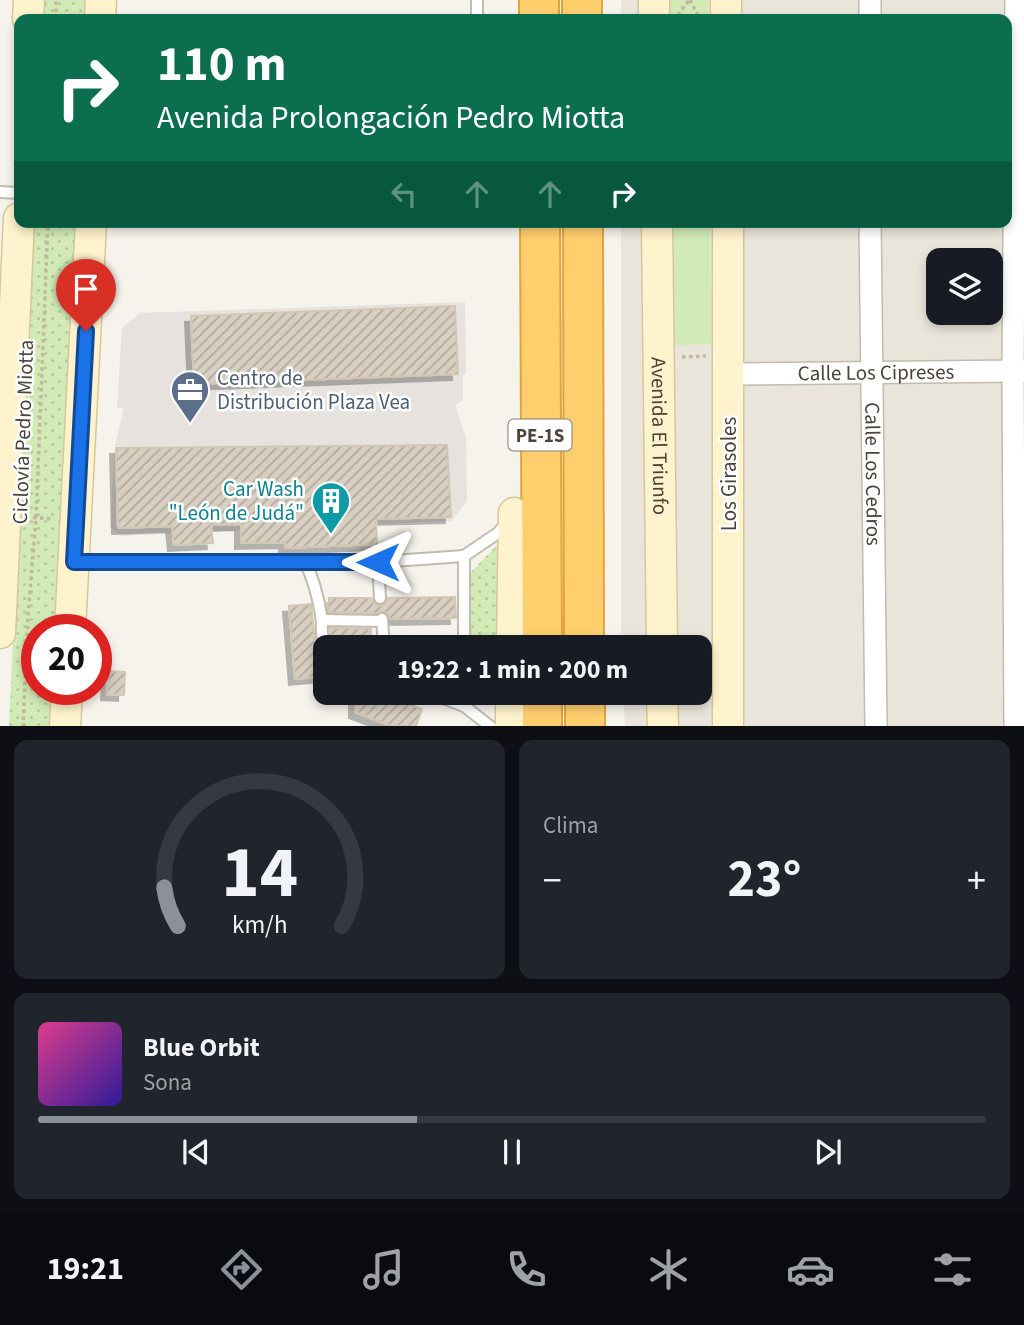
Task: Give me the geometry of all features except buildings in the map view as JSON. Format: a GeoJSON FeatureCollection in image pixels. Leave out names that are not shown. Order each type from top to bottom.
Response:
{"type":"FeatureCollection","features":[{"type":"Feature","properties":{"kind":"highway","name":"PE-1S"},"geometry":{"type":"LineString","coordinates":[[540,228],[542,635]]}},
{"type":"Feature","properties":{"kind":"highway","name":"PE-1S"},"geometry":{"type":"LineString","coordinates":[[583,228],[584,635]]}},
{"type":"Feature","properties":{"kind":"highway"},"geometry":{"type":"LineString","coordinates":[[514,513],[524,483],[539,355]]}},
{"type":"Feature","properties":{"kind":"highway"},"geometry":{"type":"LineString","coordinates":[[542,705],[542,726]]}},
{"type":"Feature","properties":{"kind":"highway"},"geometry":{"type":"LineString","coordinates":[[585,726],[586,705]]}},
{"type":"Feature","properties":{"kind":"main road"},"geometry":{"type":"LineString","coordinates":[[0,633],[19,228]]}},
{"type":"Feature","properties":{"kind":"main road"},"geometry":{"type":"LineString","coordinates":[[72,614],[91,228]]}},
{"type":"Feature","properties":{"kind":"main road","name":"Avenida El Triunfo"},"geometry":{"type":"LineString","coordinates":[[657,228],[662,635]]}},
{"type":"Feature","properties":{"kind":"main road","name":"Los Girasoles"},"geometry":{"type":"LineString","coordinates":[[728,228],[721,365],[728,726]]}},
{"type":"Feature","properties":{"kind":"main road"},"geometry":{"type":"LineString","coordinates":[[512,635],[514,513]]}},
{"type":"Feature","properties":{"kind":"main road"},"geometry":{"type":"LineString","coordinates":[[65,726],[66,705]]}},
{"type":"Feature","properties":{"kind":"main road"},"geometry":{"type":"LineString","coordinates":[[510,726],[511,705]]}},
{"type":"Feature","properties":{"kind":"main road"},"geometry":{"type":"LineString","coordinates":[[662,705],[663,726]]}},
{"type":"Feature","properties":{"kind":"street"},"geometry":{"type":"LineString","coordinates":[[1016,0],[1018,723]]}},
{"type":"Feature","properties":{"kind":"street","name":"Calle Los Cedros"},"geometry":{"type":"LineString","coordinates":[[870,228],[876,726]]}},
{"type":"Feature","properties":{"kind":"street","name":"Calle Los Cipreses"},"geometry":{"type":"LineString","coordinates":[[721,365],[870,372],[1018,371]]}},
{"type":"Feature","properties":{"kind":"lane"},"geometry":{"type":"LineString","coordinates":[[74,562],[378,562],[464,556],[498,533],[514,513]]}},
{"type":"Feature","properties":{"kind":"lane"},"geometry":{"type":"LineString","coordinates":[[464,556],[464,635]]}},
{"type":"Feature","properties":{"kind":"lane"},"geometry":{"type":"LineString","coordinates":[[305,562],[316,584],[322,635]]}},
{"type":"Feature","properties":{"kind":"lane"},"geometry":{"type":"LineString","coordinates":[[378,562],[380,598]]}},
{"type":"Feature","properties":{"kind":"lane"},"geometry":{"type":"LineString","coordinates":[[322,620],[382,620],[383,635]]}},
{"type":"Feature","properties":{"kind":"lane"},"geometry":{"type":"LineString","coordinates":[[588,705],[591,726]]}},
{"type":"Feature","properties":{"kind":"lane"},"geometry":{"type":"LineString","coordinates":[[464,706],[491,726]]}},
{"type":"Feature","properties":{"kind":"path"},"geometry":{"type":"LineString","coordinates":[[678,14],[690,0]]}},
{"type":"Feature","properties":{"kind":"path","name":"Ciclovía Pedro Miotta"},"geometry":{"type":"LineString","coordinates":[[23,726],[36,518],[48,228]]}},
{"type":"Feature","properties":{"kind":"path"},"geometry":{"type":"LineString","coordinates":[[659,358],[721,365]]}},
{"type":"Feature","properties":{"kind":"path"},"geometry":{"type":"LineString","coordinates":[[6,516],[77,521]]}},
{"type":"Feature","properties":{"kind":"shaded area"},"geometry":{"type":"Polygon","coordinates":[[[621,0],[1024,0],[1024,726],[625,726],[624,705],[712,705],[712,635],[621,635],[621,228],[1012,228],[1012,14],[621,14],[621,0]]]}},
{"type":"Feature","properties":{"kind":"shaded area"},"geometry":{"type":"Polygon","coordinates":[[[465,302],[466,374],[463,375],[463,400],[455,405],[466,438],[467,501],[452,521],[122,536],[110,527],[115,445],[124,408],[117,408],[122,328],[140,313],[465,302]]]}},
{"type":"Feature","properties":{"kind":"green space"},"geometry":{"type":"Polygon","coordinates":[[[42,0],[88,0],[87,14],[41,14],[42,0]]]}},
{"type":"Feature","properties":{"kind":"green space"},"geometry":{"type":"Polygon","coordinates":[[[662,0],[708,0],[708,14],[662,14],[662,0]]]}},
{"type":"Feature","properties":{"kind":"green space"},"geometry":{"type":"Polygon","coordinates":[[[32,228],[76,228],[56,614],[21,614],[21,705],[51,705],[50,726],[9,726],[32,228]]]}},
{"type":"Feature","properties":{"kind":"green space"},"geometry":{"type":"Polygon","coordinates":[[[661,228],[710,228],[711,344],[663,346],[661,228]]]}},
{"type":"Feature","properties":{"kind":"green space"},"geometry":{"type":"Polygon","coordinates":[[[502,540],[503,635],[470,635],[470,573],[502,540]]]}},
{"type":"Feature","properties":{"kind":"place","name":"Centro de Distribución Plaza Vea"},"geometry":{"type":"Point","coordinates":[190,424]}},
{"type":"Feature","properties":{"kind":"place","name":"Car Wash \"León de Judá\""},"geometry":{"type":"Point","coordinates":[331,535]}},
{"type":"Feature","properties":{"kind":"route"},"geometry":{"type":"LineString","coordinates":[[86,331],[74,562],[378,562]]}}]}
